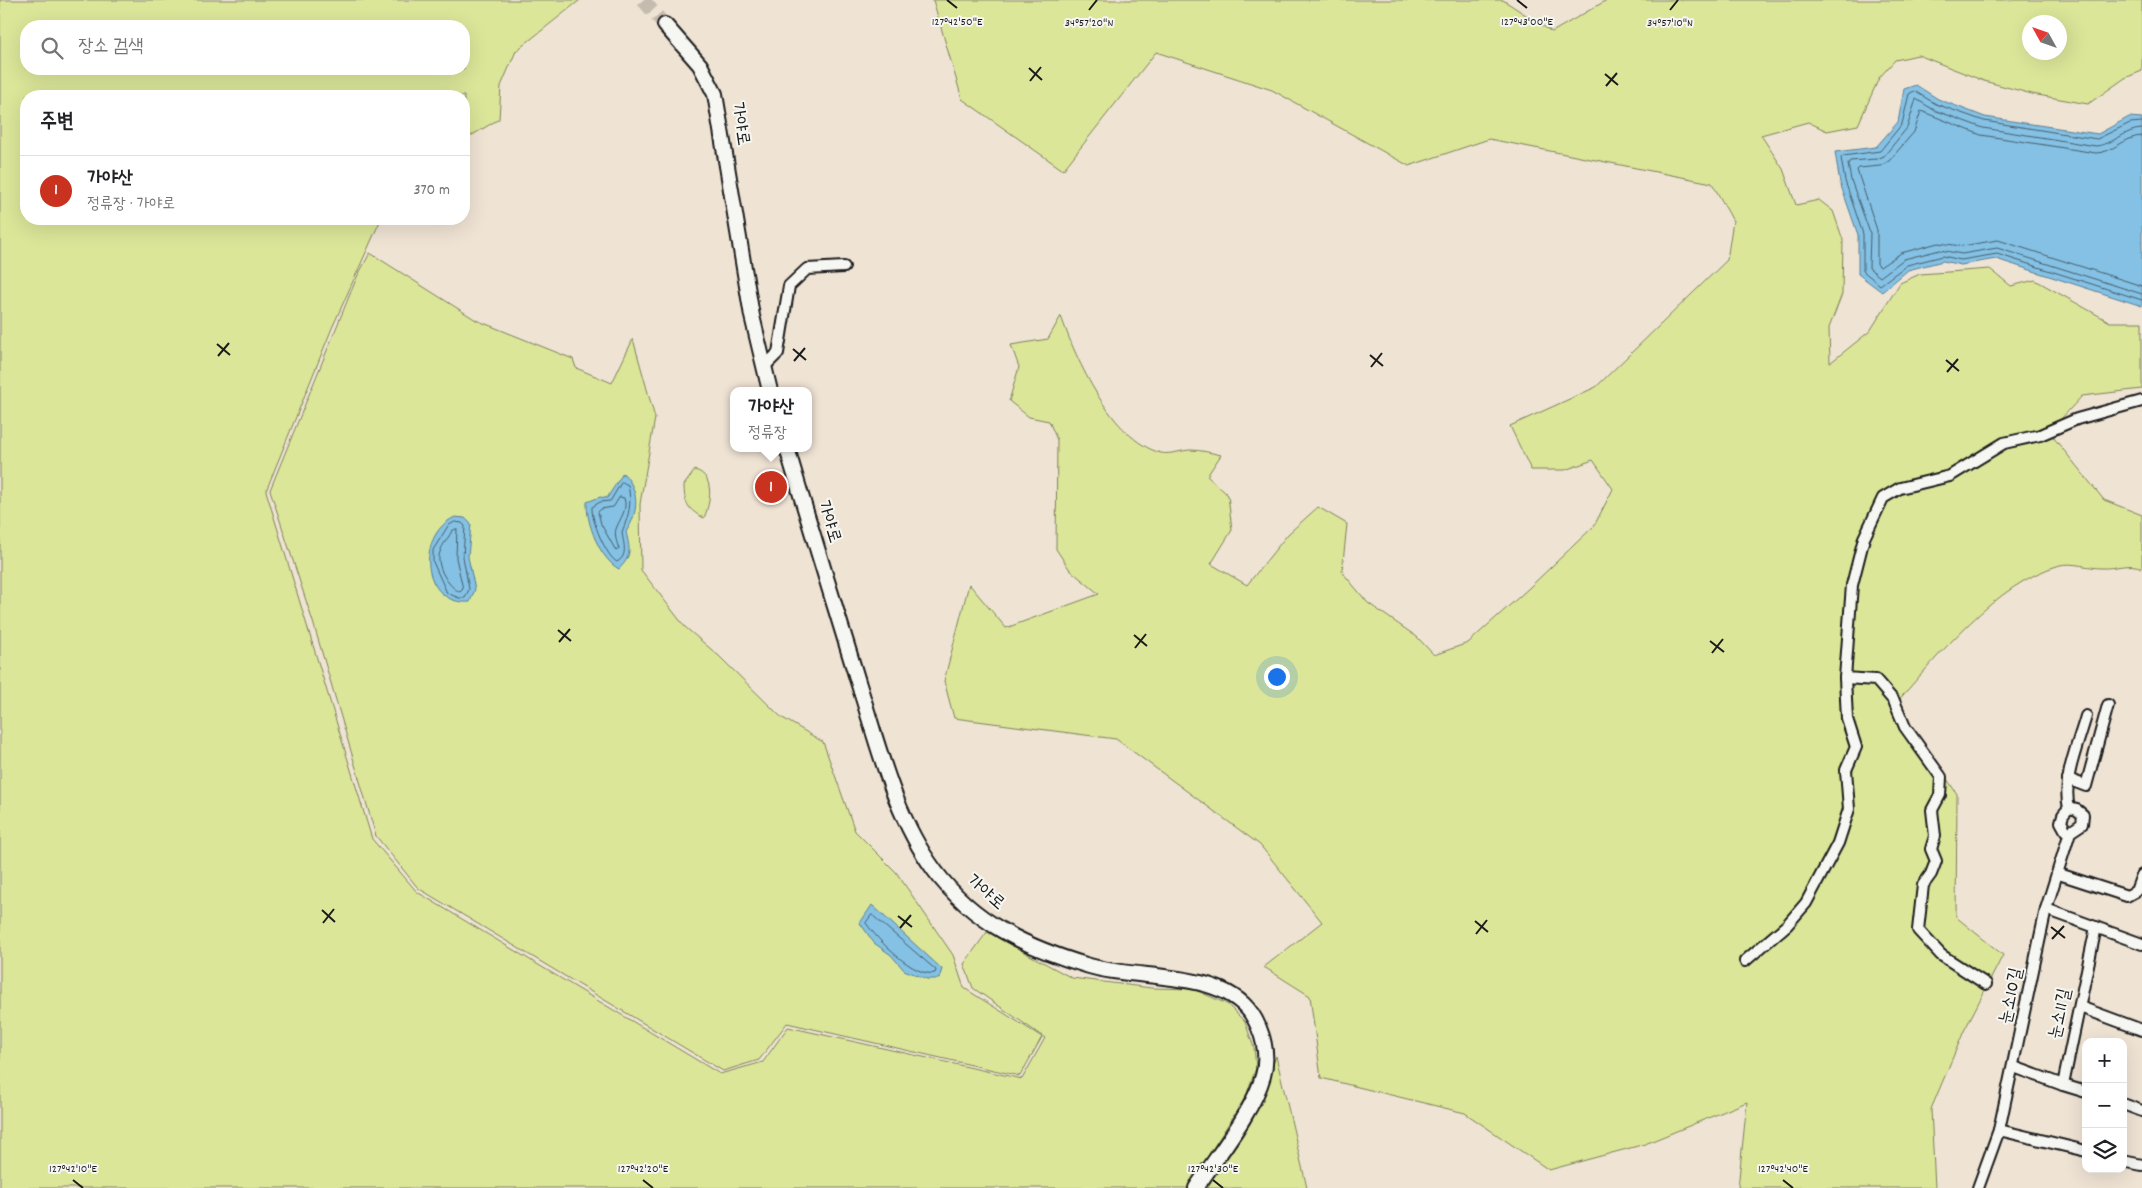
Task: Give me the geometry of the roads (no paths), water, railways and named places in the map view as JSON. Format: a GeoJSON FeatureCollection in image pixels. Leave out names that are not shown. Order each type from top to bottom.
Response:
{"type":"FeatureCollection","features":[{"type":"Feature","properties":{"kind":"street","name":"가야로"},"geometry":{"type":"LineString","coordinates":[[665,25],[700,65],[715,94],[763,368],[769,387]]}},
{"type":"Feature","properties":{"kind":"street"},"geometry":{"type":"LineString","coordinates":[[763,368],[778,353],[789,286],[806,269],[844,267]]}},
{"type":"Feature","properties":{"kind":"street"},"geometry":{"type":"LineString","coordinates":[[1745,961],[1787,924],[1806,903],[1838,843],[1848,809],[1846,770],[1856,748],[1847,719],[1845,678],[1852,585],[1864,538],[1883,498],[1900,488],[1950,476],[2004,443],[2040,435],[2077,419],[2142,401]]}},
{"type":"Feature","properties":{"kind":"street","name":"가야로"},"geometry":{"type":"LineString","coordinates":[[788,452],[884,765],[905,822],[936,872],[978,913],[1018,941],[1043,952],[1093,968],[1162,978],[1187,979],[1218,987],[1239,1001],[1250,1012],[1265,1048],[1264,1075],[1254,1100],[1196,1188]]}},
{"type":"Feature","properties":{"kind":"street"},"geometry":{"type":"LineString","coordinates":[[1845,678],[1876,680],[1894,701],[1905,727],[1941,777],[1940,795],[1932,810],[1936,836],[1931,849],[1936,861],[1931,874],[1923,885],[1918,930],[1940,955],[1986,984]]}},
{"type":"Feature","properties":{"kind":"street"},"geometry":{"type":"LineString","coordinates":[[2068,779],[2086,786],[2108,705]]}},
{"type":"Feature","properties":{"kind":"street"},"geometry":{"type":"LineString","coordinates":[[2069,808],[2066,797],[2068,779],[2086,716]]}},
{"type":"Feature","properties":{"kind":"street"},"geometry":{"type":"LineString","coordinates":[[2069,808],[2077,810],[2083,815],[2082,824],[2070,832],[2066,831],[2061,822],[2063,815],[2069,808]]}},
{"type":"Feature","properties":{"kind":"street","name":"눈소10길"},"geometry":{"type":"LineString","coordinates":[[1978,1188],[1999,1130],[2014,1067],[2046,909],[2059,874],[2070,832]]}},
{"type":"Feature","properties":{"kind":"street"},"geometry":{"type":"LineString","coordinates":[[2059,874],[2127,896],[2136,891],[2142,875]]}},
{"type":"Feature","properties":{"kind":"street"},"geometry":{"type":"LineString","coordinates":[[2046,909],[2142,944]]}},
{"type":"Feature","properties":{"kind":"street","name":"눈소11길"},"geometry":{"type":"LineString","coordinates":[[2063,1085],[2096,927]]}},
{"type":"Feature","properties":{"kind":"street"},"geometry":{"type":"LineString","coordinates":[[2080,1007],[2142,1030]]}},
{"type":"Feature","properties":{"kind":"street"},"geometry":{"type":"LineString","coordinates":[[2014,1067],[2082,1091]]}},
{"type":"Feature","properties":{"kind":"street"},"geometry":{"type":"LineString","coordinates":[[2127,1105],[2142,1111]]}},
{"type":"Feature","properties":{"kind":"street"},"geometry":{"type":"LineString","coordinates":[[1999,1130],[2082,1150]]}},
{"type":"Feature","properties":{"kind":"street"},"geometry":{"type":"LineString","coordinates":[[2127,1161],[2142,1165]]}},
{"type":"Feature","properties":{"kind":"water"},"geometry":{"type":"Polygon","coordinates":[[[1916,85],[1938,99],[1985,117],[2098,134],[2129,117],[2142,118],[2142,306],[1996,259],[1961,265],[1943,261],[1908,270],[1882,292],[1858,274],[1858,235],[1840,183],[1835,152],[1876,147],[1898,122],[1904,89],[1916,85]]]}},
{"type":"Feature","properties":{"kind":"water"},"geometry":{"type":"Polygon","coordinates":[[[623,473],[629,480],[636,501],[633,517],[626,532],[629,548],[628,556],[619,569],[612,564],[600,549],[589,520],[587,502],[600,497],[607,498],[623,473]]]}},
{"type":"Feature","properties":{"kind":"water"},"geometry":{"type":"Polygon","coordinates":[[[455,517],[465,518],[471,524],[468,557],[475,589],[470,602],[454,600],[441,593],[433,582],[429,568],[429,553],[434,538],[442,526],[455,517]]]}},
{"type":"Feature","properties":{"kind":"water"},"geometry":{"type":"Polygon","coordinates":[[[872,905],[942,969],[939,979],[927,979],[904,970],[891,955],[874,943],[860,923],[872,905]]]}},
{"type":"Feature","properties":{"kind":"tunnel"},"geometry":{"type":"LineString","coordinates":[[643,0],[665,25]]}},
{"type":"Feature","properties":{"kind":"place","name":"가야산"},"geometry":{"type":"Point","coordinates":[771,487]}}]}
